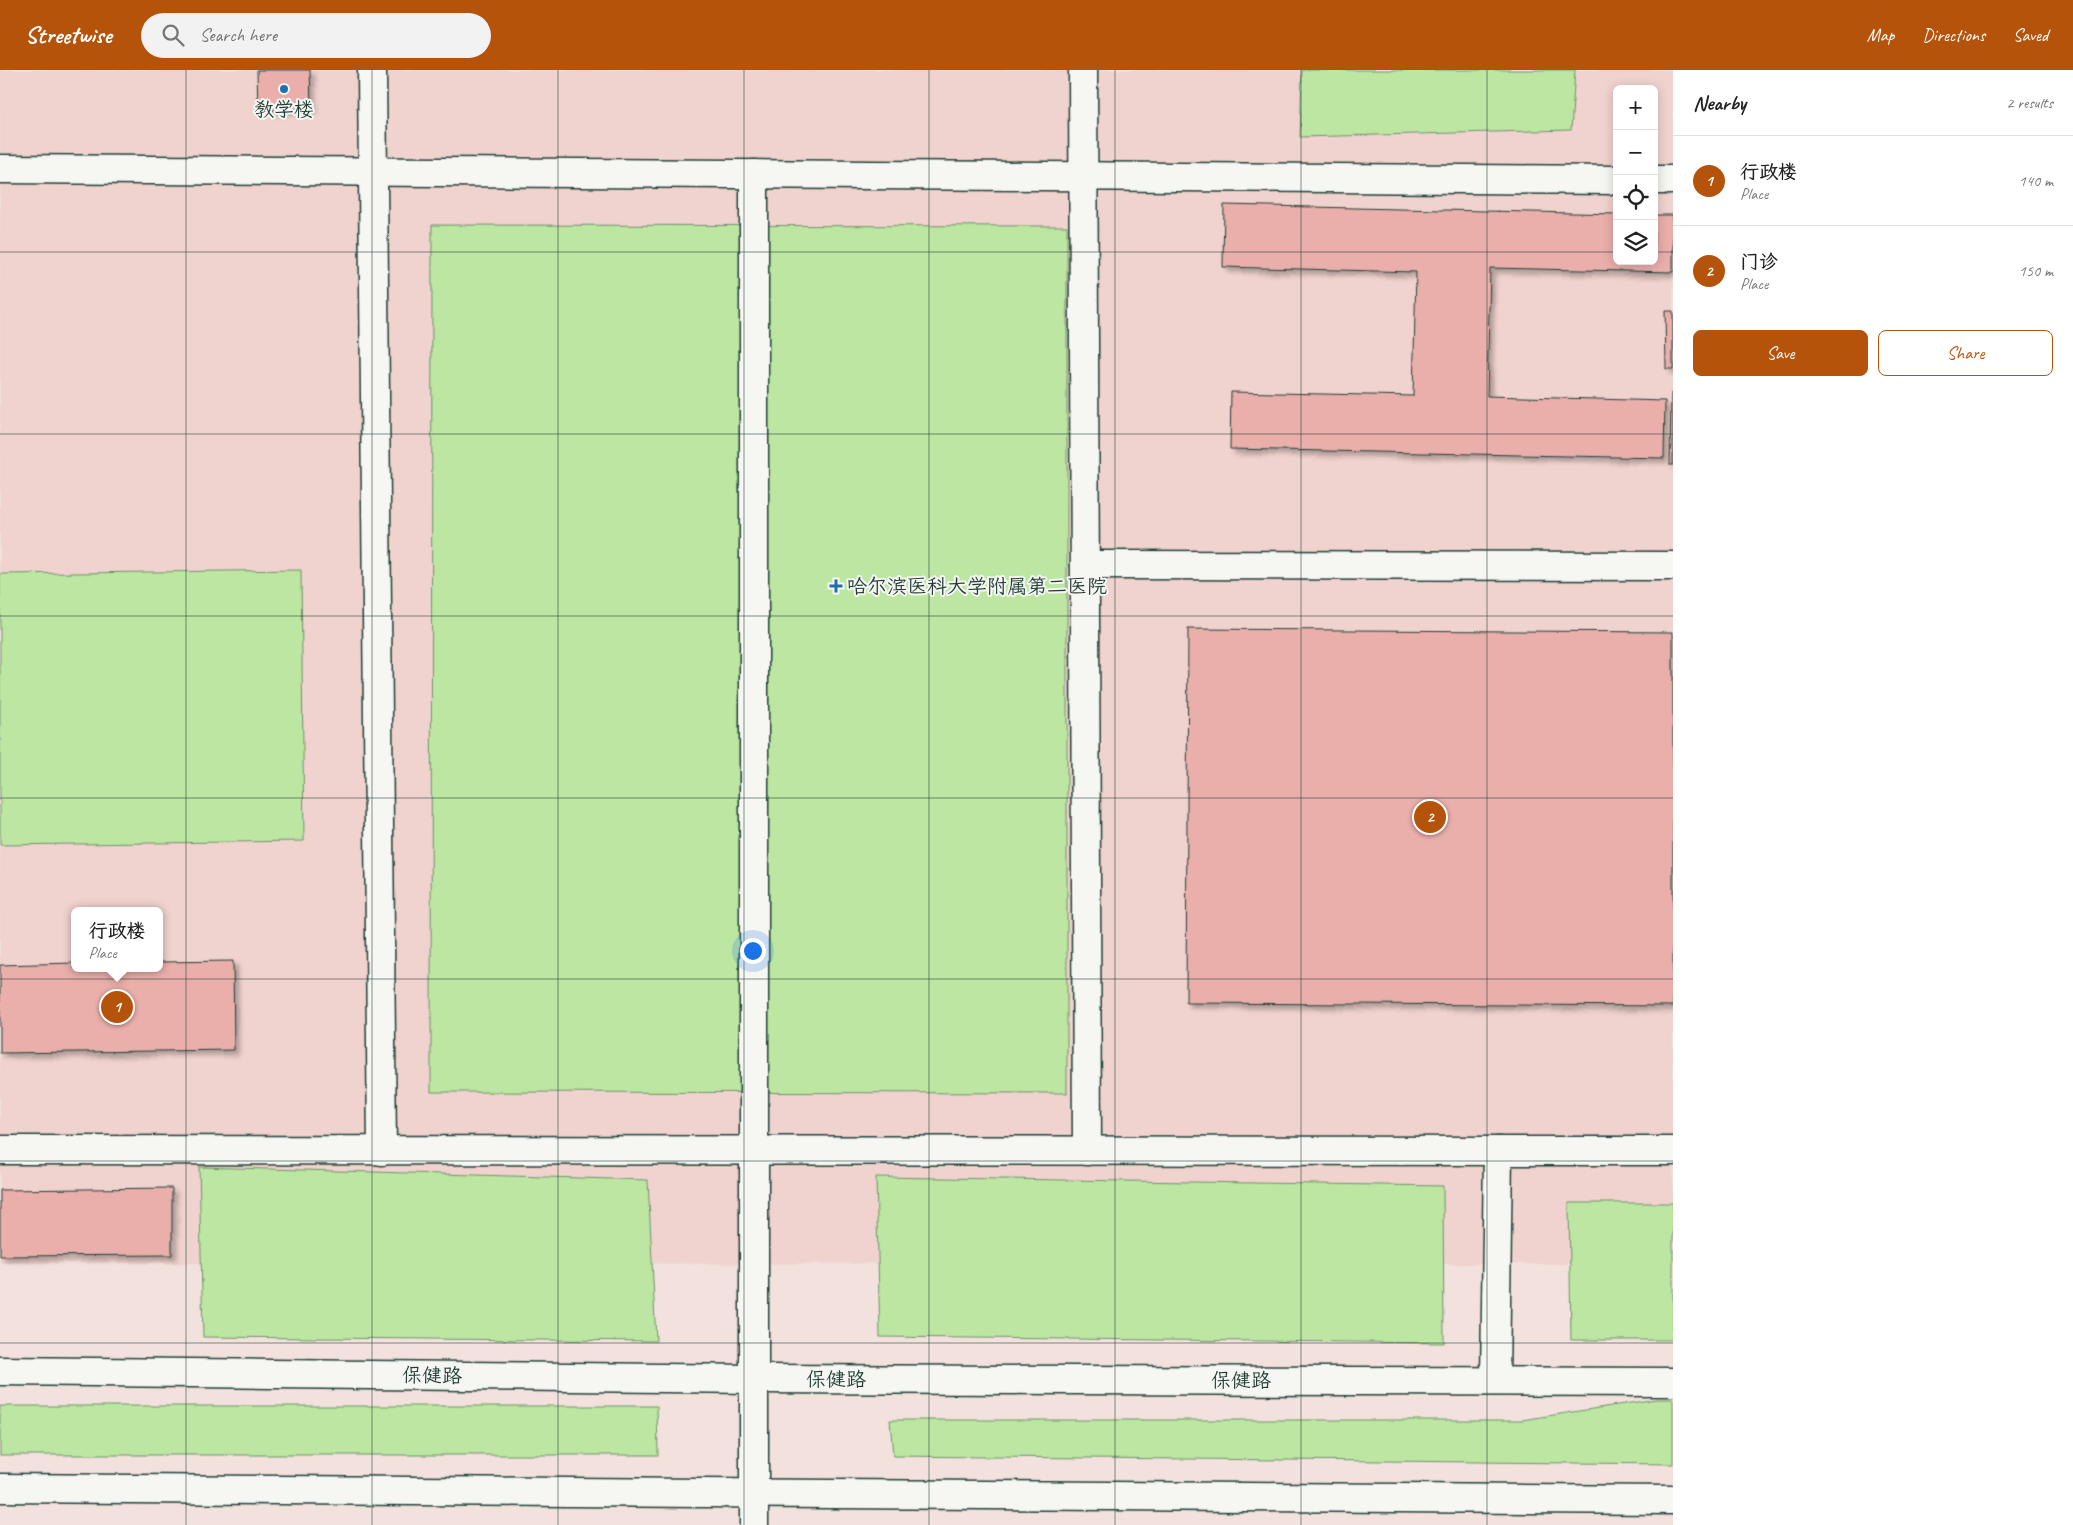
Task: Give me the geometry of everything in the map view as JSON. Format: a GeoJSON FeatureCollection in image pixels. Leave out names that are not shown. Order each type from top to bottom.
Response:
{"type":"FeatureCollection","features":[{"type":"Feature","properties":{"kind":"street"},"geometry":{"type":"LineString","coordinates":[[372,70],[382,1151]]}},
{"type":"Feature","properties":{"kind":"street"},"geometry":{"type":"LineString","coordinates":[[1084,70],[1087,1151]]}},
{"type":"Feature","properties":{"kind":"street"},"geometry":{"type":"LineString","coordinates":[[0,170],[1613,180]]}},
{"type":"Feature","properties":{"kind":"street"},"geometry":{"type":"LineString","coordinates":[[754,174],[754,1525]]}},
{"type":"Feature","properties":{"kind":"street"},"geometry":{"type":"LineString","coordinates":[[1658,180],[1673,180]]}},
{"type":"Feature","properties":{"kind":"street"},"geometry":{"type":"LineString","coordinates":[[1085,565],[1673,566]]}},
{"type":"Feature","properties":{"kind":"street"},"geometry":{"type":"LineString","coordinates":[[0,1150],[1673,1151]]}},
{"type":"Feature","properties":{"kind":"street"},"geometry":{"type":"LineString","coordinates":[[1495,1381],[1498,1151]]}},
{"type":"Feature","properties":{"kind":"street","name":"保健路"},"geometry":{"type":"LineString","coordinates":[[0,1371],[755,1379],[1673,1382]]}},
{"type":"Feature","properties":{"kind":"street"},"geometry":{"type":"LineString","coordinates":[[0,1488],[1673,1500]]}},
{"type":"Feature","properties":{"kind":"shaded area","name":"哈尔滨医科大学附属第二医院"},"geometry":{"type":"Polygon","coordinates":[[[0,70],[1673,70],[1673,1264],[0,1263],[0,70]]]}},
{"type":"Feature","properties":{"kind":"green space"},"geometry":{"type":"Polygon","coordinates":[[[1302,70],[1575,70],[1571,130],[1300,137],[1302,70]]]}},
{"type":"Feature","properties":{"kind":"green space"},"geometry":{"type":"Polygon","coordinates":[[[432,225],[1067,226],[1067,1093],[431,1092],[432,225]]]}},
{"type":"Feature","properties":{"kind":"green space"},"geometry":{"type":"Polygon","coordinates":[[[301,570],[304,841],[0,845],[0,574],[301,570]]]}},
{"type":"Feature","properties":{"kind":"green space"},"geometry":{"type":"Polygon","coordinates":[[[199,1167],[648,1180],[656,1341],[203,1337],[199,1167]]]}},
{"type":"Feature","properties":{"kind":"green space"},"geometry":{"type":"Polygon","coordinates":[[[876,1177],[1443,1186],[1444,1343],[880,1337],[876,1177]]]}},
{"type":"Feature","properties":{"kind":"green space"},"geometry":{"type":"Polygon","coordinates":[[[1569,1203],[1673,1203],[1673,1340],[1571,1340],[1569,1203]]]}},
{"type":"Feature","properties":{"kind":"green space"},"geometry":{"type":"Polygon","coordinates":[[[1656,1399],[1673,1399],[1673,1464],[893,1456],[890,1420],[1522,1420],[1656,1399]]]}},
{"type":"Feature","properties":{"kind":"green space"},"geometry":{"type":"Polygon","coordinates":[[[0,1406],[657,1406],[658,1455],[0,1455],[0,1406]]]}},
{"type":"Feature","properties":{"kind":"building","name":"教学楼"},"geometry":{"type":"Polygon","coordinates":[[[257,70],[310,70],[311,109],[258,110],[257,70]]]}},
{"type":"Feature","properties":{"kind":"building"},"geometry":{"type":"Polygon","coordinates":[[[1224,205],[1613,214],[1613,265],[1658,265],[1658,215],[1673,215],[1673,272],[1490,268],[1487,396],[1665,401],[1664,458],[1230,449],[1231,392],[1413,396],[1416,272],[1223,267],[1224,205]]]}},
{"type":"Feature","properties":{"kind":"building"},"geometry":{"type":"Polygon","coordinates":[[[1665,311],[1673,311],[1673,369],[1666,369],[1665,311]]]}},
{"type":"Feature","properties":{"kind":"building"},"geometry":{"type":"Polygon","coordinates":[[[1671,393],[1673,393],[1673,465],[1670,465],[1671,393]]]}},
{"type":"Feature","properties":{"kind":"building"},"geometry":{"type":"Polygon","coordinates":[[[1188,629],[1673,632],[1673,1006],[1186,1003],[1188,629]]]}},
{"type":"Feature","properties":{"kind":"building"},"geometry":{"type":"Polygon","coordinates":[[[233,961],[234,1050],[0,1053],[0,965],[71,963],[71,972],[163,972],[163,962],[233,961]]]}},
{"type":"Feature","properties":{"kind":"building"},"geometry":{"type":"Polygon","coordinates":[[[172,1188],[172,1255],[0,1256],[0,1190],[172,1188]]]}},
{"type":"Feature","properties":{"kind":"place","name":"教学楼"},"geometry":{"type":"Point","coordinates":[284,89]}},
{"type":"Feature","properties":{"kind":"place","name":"哈尔滨医科大学附属第二医院"},"geometry":{"type":"Point","coordinates":[836,586]}},
{"type":"Feature","properties":{"kind":"place","name":"门诊"},"geometry":{"type":"Point","coordinates":[1430,817]}},
{"type":"Feature","properties":{"kind":"place","name":"行政楼"},"geometry":{"type":"Point","coordinates":[117,1007]}}]}
